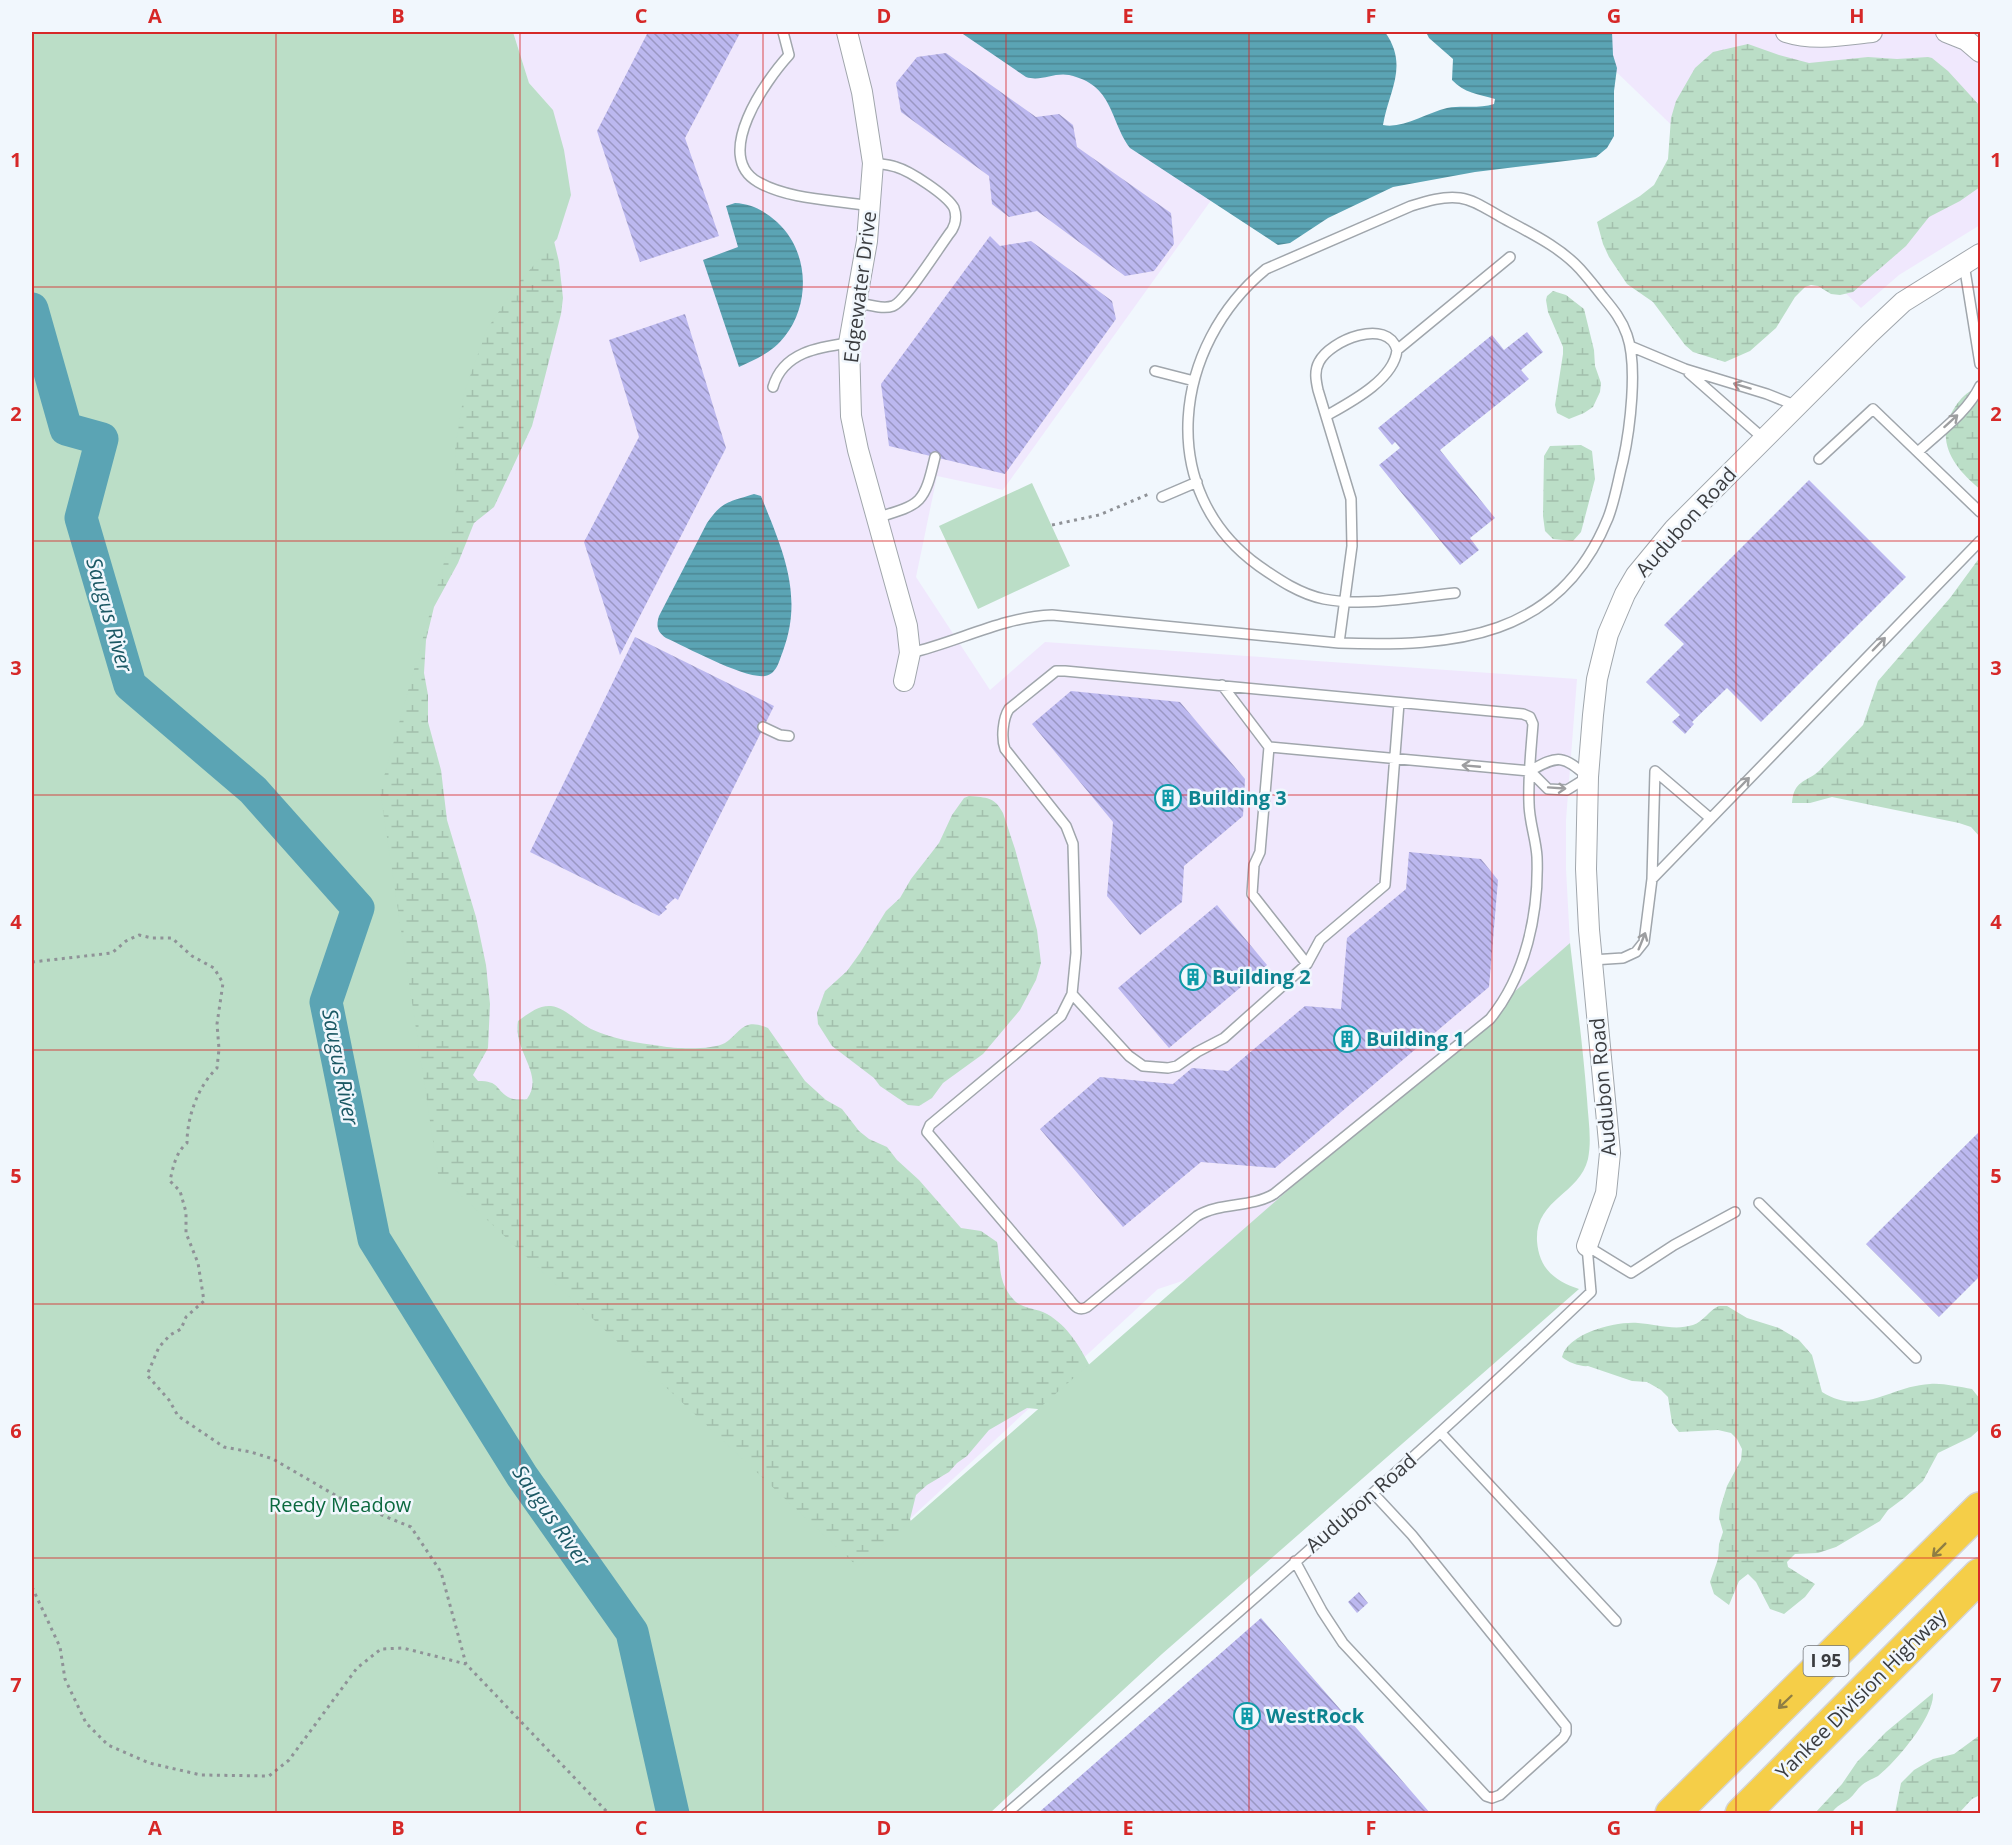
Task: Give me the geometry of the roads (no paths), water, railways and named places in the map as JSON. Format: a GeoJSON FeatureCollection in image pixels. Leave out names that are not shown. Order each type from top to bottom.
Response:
{"type":"FeatureCollection","features":[{"type":"Feature","properties":{"kind":"highway","name":"I 95"},"geometry":{"type":"LineString","coordinates":[[1672,1814],[1980,1509]]}},
{"type":"Feature","properties":{"kind":"highway","name":"Yankee Division Highway"},"geometry":{"type":"LineString","coordinates":[[1742,1814],[1980,1575]]}},
{"type":"Feature","properties":{"kind":"street","name":"Edgewater Drive"},"geometry":{"type":"LineString","coordinates":[[847,32],[862,92],[873,163],[867,241],[849,343],[850,398],[854,433],[907,626],[910,653],[904,681]]}},
{"type":"Feature","properties":{"kind":"street"},"geometry":{"type":"LineString","coordinates":[[1786,32],[1823,37],[1872,32]]}},
{"type":"Feature","properties":{"kind":"street"},"geometry":{"type":"LineString","coordinates":[[1946,32],[1966,40],[1980,52]]}},
{"type":"Feature","properties":{"kind":"street","name":"Audubon Road"},"geometry":{"type":"LineString","coordinates":[[1587,1246],[1604,1200],[1610,1153],[1609,1119],[1592,960],[1587,869],[1588,777],[1601,657],[1616,614],[1636,575],[1674,529],[1797,406],[1893,311],[1916,293],[1972,259]]}},
{"type":"Feature","properties":{"kind":"lane"},"geometry":{"type":"LineString","coordinates":[[783,32],[789,55],[776,69],[740,136],[740,158],[744,167],[756,181],[768,187],[812,198],[871,206]]}},
{"type":"Feature","properties":{"kind":"lane"},"geometry":{"type":"LineString","coordinates":[[855,302],[887,307],[898,303],[908,294],[952,231],[956,218],[955,210],[950,203],[924,182],[898,168],[873,163]]}},
{"type":"Feature","properties":{"kind":"lane"},"geometry":{"type":"LineString","coordinates":[[910,653],[939,646],[1011,621],[1052,615],[1339,643],[1408,643],[1456,639],[1508,625],[1565,588],[1586,561],[1597,540],[1608,518],[1616,490],[1629,424],[1630,346],[1622,323],[1613,309],[1579,268],[1558,250],[1475,203],[1460,198],[1442,198],[1411,206],[1266,268],[1247,286],[1217,325],[1204,350],[1194,381],[1187,438],[1188,453],[1197,482],[1214,517],[1239,551],[1279,580],[1307,594],[1323,599],[1346,601],[1455,593]]}},
{"type":"Feature","properties":{"kind":"lane"},"geometry":{"type":"LineString","coordinates":[[1326,416],[1353,400],[1379,380],[1392,366],[1397,350],[1510,257]]}},
{"type":"Feature","properties":{"kind":"lane"},"geometry":{"type":"LineString","coordinates":[[1972,259],[1980,364]]}},
{"type":"Feature","properties":{"kind":"lane"},"geometry":{"type":"LineString","coordinates":[[1339,643],[1352,546],[1351,499],[1318,390],[1316,376],[1319,362],[1324,354],[1349,338],[1365,335],[1389,337],[1397,350]]}},
{"type":"Feature","properties":{"kind":"lane"},"geometry":{"type":"LineString","coordinates":[[773,387],[780,370],[802,353],[849,343]]}},
{"type":"Feature","properties":{"kind":"lane"},"geometry":{"type":"LineString","coordinates":[[1630,346],[1685,369],[1767,393],[1797,406]]}},
{"type":"Feature","properties":{"kind":"lane"},"geometry":{"type":"LineString","coordinates":[[1685,369],[1764,439]]}},
{"type":"Feature","properties":{"kind":"lane"},"geometry":{"type":"LineString","coordinates":[[1155,371],[1194,381]]}},
{"type":"Feature","properties":{"kind":"lane"},"geometry":{"type":"LineString","coordinates":[[1918,452],[1963,410],[1974,398],[1980,386]]}},
{"type":"Feature","properties":{"kind":"lane"},"geometry":{"type":"LineString","coordinates":[[1819,459],[1873,409],[1980,512]]}},
{"type":"Feature","properties":{"kind":"lane"},"geometry":{"type":"LineString","coordinates":[[876,518],[909,508],[918,502],[927,490],[935,457]]}},
{"type":"Feature","properties":{"kind":"lane"},"geometry":{"type":"LineString","coordinates":[[1160,493],[1197,482]]}},
{"type":"Feature","properties":{"kind":"lane"},"geometry":{"type":"LineString","coordinates":[[1652,879],[1980,541]]}},
{"type":"Feature","properties":{"kind":"lane"},"geometry":{"type":"LineString","coordinates":[[1059,671],[1399,703],[1528,716],[1533,724],[1529,811],[1537,857],[1536,887],[1526,952],[1514,982],[1490,1019],[1274,1194],[1262,1200],[1209,1210],[1197,1216],[1087,1307],[1081,1309],[1075,1306],[927,1132],[930,1125],[1061,1016],[1072,994],[1076,930],[1073,844],[1066,826],[1004,748],[1007,712],[1049,676],[1059,671]]}},
{"type":"Feature","properties":{"kind":"lane"},"geometry":{"type":"LineString","coordinates":[[1222,685],[1269,747],[1260,852],[1254,865],[1252,892],[1254,899],[1307,964]]}},
{"type":"Feature","properties":{"kind":"lane"},"geometry":{"type":"LineString","coordinates":[[1072,994],[1129,1056],[1143,1066],[1168,1068],[1177,1066],[1224,1038],[1307,964],[1320,940],[1385,885],[1399,703]]}},
{"type":"Feature","properties":{"kind":"lane"},"geometry":{"type":"LineString","coordinates":[[763,727],[780,735],[789,736]]}},
{"type":"Feature","properties":{"kind":"lane"},"geometry":{"type":"LineString","coordinates":[[1269,747],[1530,771],[1550,759],[1568,761],[1588,777],[1567,790],[1548,789],[1530,771]]}},
{"type":"Feature","properties":{"kind":"lane"},"geometry":{"type":"LineString","coordinates":[[1592,960],[1623,958],[1636,952],[1644,942],[1652,879],[1655,771],[1710,818]]}},
{"type":"Feature","properties":{"kind":"lane"},"geometry":{"type":"LineString","coordinates":[[1759,1203],[1916,1358]]}},
{"type":"Feature","properties":{"kind":"lane"},"geometry":{"type":"LineString","coordinates":[[1587,1246],[1631,1273],[1674,1245],[1735,1212]]}},
{"type":"Feature","properties":{"kind":"lane","name":"Audubon Road"},"geometry":{"type":"LineString","coordinates":[[1006,1814],[1441,1433],[1591,1292],[1587,1246]]}},
{"type":"Feature","properties":{"kind":"lane"},"geometry":{"type":"LineString","coordinates":[[1441,1433],[1616,1621]]}},
{"type":"Feature","properties":{"kind":"lane"},"geometry":{"type":"LineString","coordinates":[[1295,1561],[1322,1611],[1343,1643],[1486,1796],[1492,1798],[1500,1795],[1563,1738],[1567,1731],[1566,1724],[1412,1534],[1373,1493]]}},
{"type":"Feature","properties":{"kind":"water"},"geometry":{"type":"Polygon","coordinates":[[[960,32],[1385,32],[1396,56],[1395,78],[1383,125],[1391,126],[1407,123],[1447,108],[1494,104],[1495,99],[1466,90],[1452,80],[1453,59],[1429,38],[1426,32],[1612,32],[1613,55],[1617,68],[1614,91],[1614,136],[1607,148],[1596,157],[1475,172],[1393,187],[1328,218],[1290,243],[1278,245],[1130,148],[1109,104],[1095,87],[1069,75],[1026,77],[960,32]]]}},
{"type":"Feature","properties":{"kind":"water"},"geometry":{"type":"Polygon","coordinates":[[[735,203],[758,209],[777,222],[788,234],[795,247],[803,278],[799,308],[785,336],[770,351],[739,367],[703,260],[738,247],[726,206],[735,203]]]}},
{"type":"Feature","properties":{"kind":"water"},"geometry":{"type":"Polygon","coordinates":[[[754,494],[761,496],[783,553],[791,591],[789,630],[783,651],[775,670],[765,676],[744,673],[701,655],[666,638],[659,631],[658,626],[659,616],[707,523],[722,506],[754,494]]]}},
{"type":"Feature","properties":{"kind":"waterway","name":"Saugus River"},"geometry":{"type":"LineString","coordinates":[[32,309],[66,429],[102,439],[81,518],[130,685],[253,790],[358,908],[326,1002],[374,1239],[522,1476],[632,1632],[673,1814]]}},
{"type":"Feature","properties":{"kind":"place","name":"Building 3"},"geometry":{"type":"Point","coordinates":[1168,798]}},
{"type":"Feature","properties":{"kind":"place","name":"Building 2"},"geometry":{"type":"Point","coordinates":[1193,977]}},
{"type":"Feature","properties":{"kind":"place","name":"Building 1"},"geometry":{"type":"Point","coordinates":[1347,1039]}},
{"type":"Feature","properties":{"kind":"place","name":"WestRock"},"geometry":{"type":"Point","coordinates":[1247,1716]}},
{"type":"Feature","properties":{"kind":"park label","name":"Reedy Meadow"},"geometry":{"type":"Point","coordinates":[340,1505]}}]}
